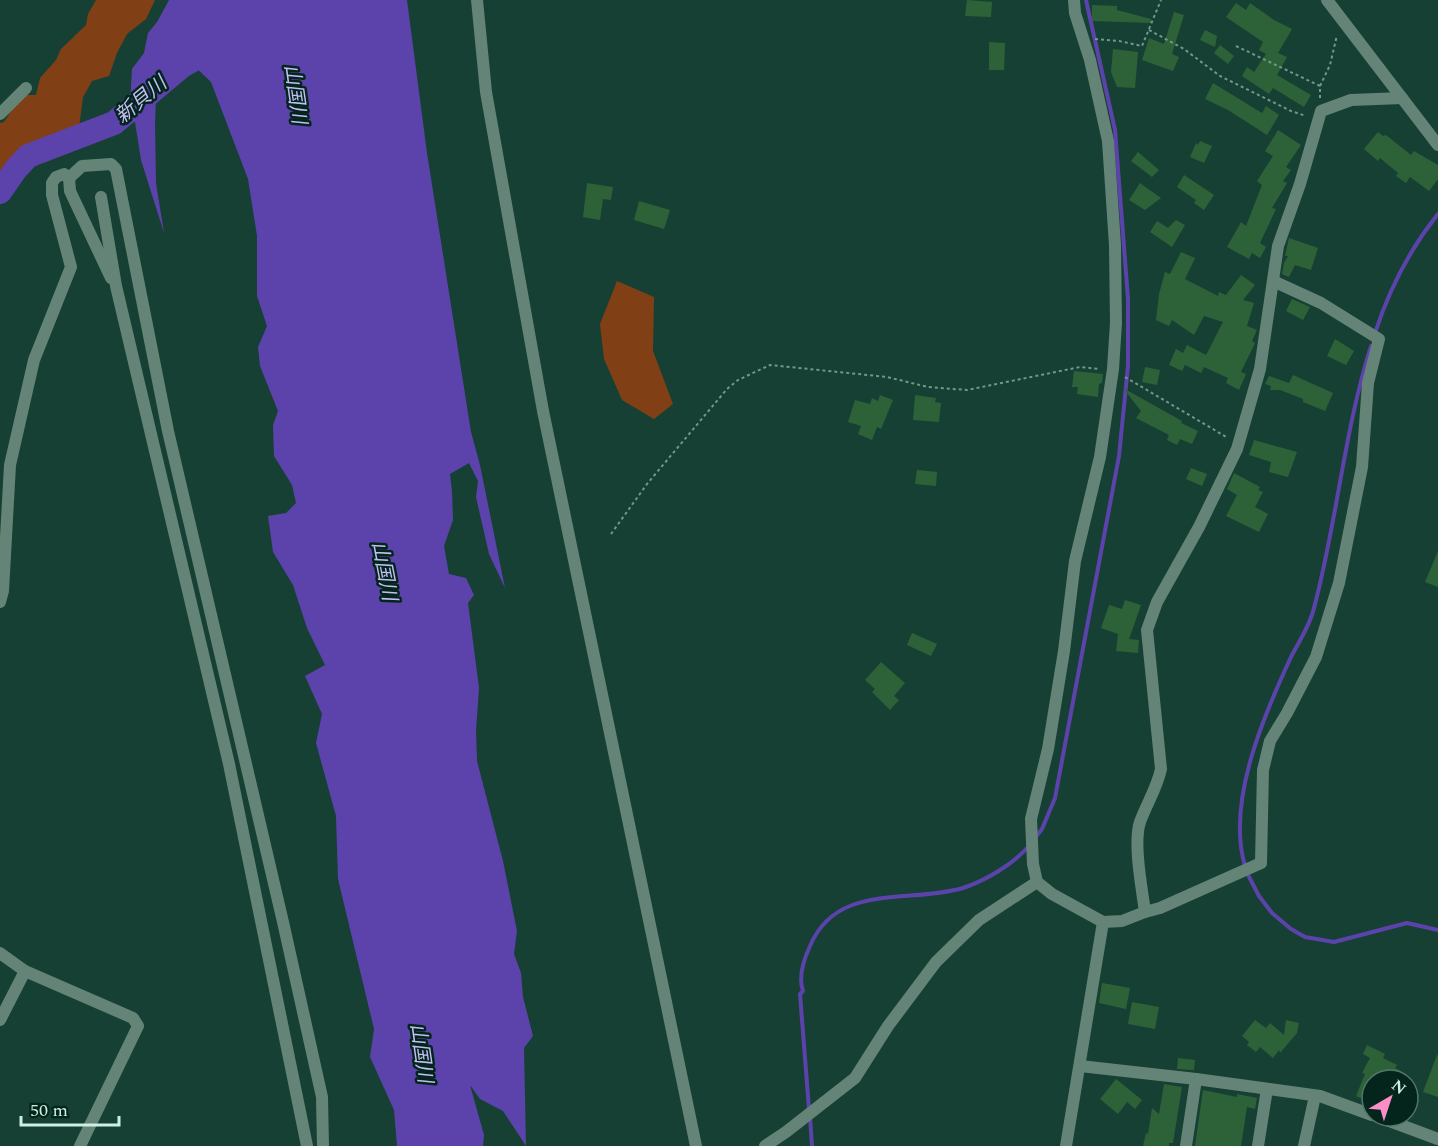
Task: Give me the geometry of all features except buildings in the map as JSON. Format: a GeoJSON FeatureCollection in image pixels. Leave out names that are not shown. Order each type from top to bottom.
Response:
{"type":"FeatureCollection","features":[{"type":"Feature","properties":{"kind":"street"},"geometry":{"type":"LineString","coordinates":[[477,0],[486,92],[543,411],[696,1146]]}},
{"type":"Feature","properties":{"kind":"street"},"geometry":{"type":"LineString","coordinates":[[1074,0],[1075,13],[1108,141],[1115,256],[1116,323],[1113,369],[1100,457],[1075,561],[1064,651],[1048,749],[1031,819],[1033,864],[1037,882],[1053,894],[1103,922],[1122,921],[1160,908],[1261,863],[1263,770],[1270,741],[1316,657],[1341,572],[1362,467],[1368,383],[1379,339],[1321,303],[1273,281]]}},
{"type":"Feature","properties":{"kind":"street"},"geometry":{"type":"LineString","coordinates":[[1328,0],[1438,145]]}},
{"type":"Feature","properties":{"kind":"street"},"geometry":{"type":"LineString","coordinates":[[1338,14],[1345,0]]}},
{"type":"Feature","properties":{"kind":"street"},"geometry":{"type":"LineString","coordinates":[[0,114],[26,88]]}},
{"type":"Feature","properties":{"kind":"street"},"geometry":{"type":"LineString","coordinates":[[1144,912],[1137,842],[1139,824],[1157,785],[1161,769],[1147,630],[1157,602],[1199,527],[1237,449],[1260,369],[1278,246],[1300,184],[1319,115],[1351,99],[1402,98]]}},
{"type":"Feature","properties":{"kind":"street"},"geometry":{"type":"LineString","coordinates":[[69,178],[82,166],[111,164],[116,169],[168,431],[322,1097],[323,1146]]}},
{"type":"Feature","properties":{"kind":"street"},"geometry":{"type":"LineString","coordinates":[[0,602],[3,591],[10,465],[34,360],[71,267],[52,195],[52,183],[56,177],[64,174],[69,178],[70,191],[106,270],[116,286]]}},
{"type":"Feature","properties":{"kind":"street"},"geometry":{"type":"LineString","coordinates":[[100,197],[116,286],[230,764],[308,1146]]}},
{"type":"Feature","properties":{"kind":"street"},"geometry":{"type":"LineString","coordinates":[[765,1146],[855,1078],[888,1026],[936,962],[979,920],[1037,882]]}},
{"type":"Feature","properties":{"kind":"street"},"geometry":{"type":"LineString","coordinates":[[1066,1146],[1103,922]]}},
{"type":"Feature","properties":{"kind":"street"},"geometry":{"type":"LineString","coordinates":[[0,953],[25,971],[134,1018],[138,1026],[80,1146]]}},
{"type":"Feature","properties":{"kind":"street"},"geometry":{"type":"LineString","coordinates":[[0,1020],[25,971]]}},
{"type":"Feature","properties":{"kind":"street"},"geometry":{"type":"LineString","coordinates":[[1080,1066],[1315,1096],[1360,1110]]}},
{"type":"Feature","properties":{"kind":"street"},"geometry":{"type":"LineString","coordinates":[[1186,1146],[1196,1079]]}},
{"type":"Feature","properties":{"kind":"street"},"geometry":{"type":"LineString","coordinates":[[1258,1146],[1268,1089]]}},
{"type":"Feature","properties":{"kind":"street"},"geometry":{"type":"LineString","coordinates":[[1304,1146],[1315,1096]]}},
{"type":"Feature","properties":{"kind":"street"},"geometry":{"type":"LineString","coordinates":[[1410,1128],[1438,1138]]}},
{"type":"Feature","properties":{"kind":"path"},"geometry":{"type":"LineString","coordinates":[[1083,39],[1119,41],[1142,46],[1161,0]]}},
{"type":"Feature","properties":{"kind":"path"},"geometry":{"type":"LineString","coordinates":[[1149,30],[1184,49],[1220,76],[1291,111],[1319,115],[1320,86],[1330,65],[1338,14]]}},
{"type":"Feature","properties":{"kind":"path"},"geometry":{"type":"LineString","coordinates":[[1236,46],[1320,86]]}},
{"type":"Feature","properties":{"kind":"path"},"geometry":{"type":"LineString","coordinates":[[611,534],[647,484],[727,389],[738,380],[770,365],[887,377],[928,387],[967,390],[1080,367],[1113,369],[1234,442],[1237,449]]}},
{"type":"Feature","properties":{"kind":"shaded area"},"geometry":{"type":"Polygon","coordinates":[[[96,0],[155,0],[146,19],[127,34],[109,76],[92,81],[83,97],[79,128],[66,144],[51,147],[37,144],[22,155],[0,183],[0,123],[4,122],[15,105],[27,95],[36,95],[40,78],[56,60],[61,49],[86,25],[88,14],[96,0]]]}},
{"type":"Feature","properties":{"kind":"shaded area"},"geometry":{"type":"Polygon","coordinates":[[[617,281],[654,297],[653,351],[673,404],[654,419],[622,400],[604,359],[600,324],[617,281]]]}},
{"type":"Feature","properties":{"kind":"water","name":"山国川"},"geometry":{"type":"Polygon","coordinates":[[[169,0],[407,0],[427,153],[471,432],[505,588],[489,554],[476,497],[478,481],[469,463],[450,474],[453,520],[444,546],[449,574],[466,578],[474,595],[468,603],[479,688],[476,731],[477,761],[503,861],[517,931],[514,954],[521,973],[523,997],[533,1036],[524,1048],[526,1146],[503,1111],[480,1099],[470,1085],[484,1135],[483,1146],[397,1146],[394,1110],[370,1057],[374,1029],[338,879],[336,816],[316,743],[322,714],[305,676],[325,665],[307,628],[293,585],[273,552],[268,516],[286,513],[296,503],[292,485],[274,456],[273,425],[278,411],[260,366],[258,347],[267,326],[257,296],[257,236],[248,179],[211,82],[193,65],[177,61],[167,92],[160,73],[156,95],[156,183],[164,233],[141,160],[135,122],[104,131],[101,125],[130,105],[132,69],[144,53],[148,33],[169,0]]]}},
{"type":"Feature","properties":{"kind":"waterway"},"geometry":{"type":"LineString","coordinates":[[1035,838],[1042,829],[1055,798],[1119,456],[1128,366],[1128,299],[1115,130],[1086,0]]}},
{"type":"Feature","properties":{"kind":"waterway","name":"新貝川"},"geometry":{"type":"LineString","coordinates":[[0,192],[28,156],[114,123],[182,66],[214,48]]}},
{"type":"Feature","properties":{"kind":"waterway"},"geometry":{"type":"LineString","coordinates":[[1375,333],[1401,271],[1438,214]]}},
{"type":"Feature","properties":{"kind":"waterway"},"geometry":{"type":"LineString","coordinates":[[1245,866],[1240,841],[1240,814],[1244,787],[1270,705],[1312,615],[1329,543],[1354,411],[1371,346]]}},
{"type":"Feature","properties":{"kind":"waterway"},"geometry":{"type":"LineString","coordinates":[[809,1109],[800,994],[803,991],[801,974],[810,946],[822,926],[838,912],[856,904],[876,899],[942,892],[972,885],[1007,865],[1029,846]]}},
{"type":"Feature","properties":{"kind":"waterway"},"geometry":{"type":"LineString","coordinates":[[1247,873],[1259,896],[1272,913],[1305,937],[1334,942],[1407,923],[1438,930]]}},
{"type":"Feature","properties":{"kind":"waterway"},"geometry":{"type":"LineString","coordinates":[[810,1117],[812,1146]]}}]}
